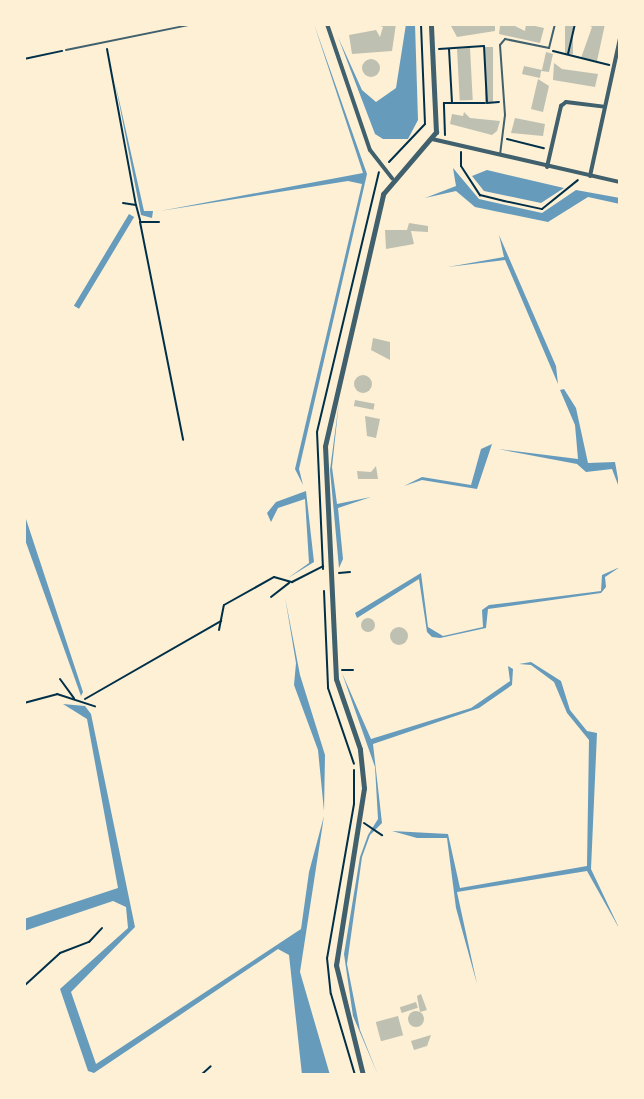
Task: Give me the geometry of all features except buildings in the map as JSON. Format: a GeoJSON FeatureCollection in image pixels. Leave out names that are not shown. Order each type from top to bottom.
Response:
{"type":"FeatureCollection","features":[{"type":"Feature","properties":{"kind":"street"},"geometry":{"type":"LineString","coordinates":[[327,24],[370,150],[392,178]]}},
{"type":"Feature","properties":{"kind":"street"},"geometry":{"type":"LineString","coordinates":[[363,1075],[336,965],[364,774],[336,670],[324,469],[327,425],[378,210],[392,178],[432,139],[436,129],[431,24]]}},
{"type":"Feature","properties":{"kind":"street"},"geometry":{"type":"LineString","coordinates":[[587,175],[620,38]]}},
{"type":"Feature","properties":{"kind":"street"},"geometry":{"type":"LineString","coordinates":[[547,167],[566,102],[604,107]]}},
{"type":"Feature","properties":{"kind":"street"},"geometry":{"type":"LineString","coordinates":[[432,139],[620,182]]}},
{"type":"Feature","properties":{"kind":"lane"},"geometry":{"type":"LineString","coordinates":[[66,50],[194,24]]}},
{"type":"Feature","properties":{"kind":"lane"},"geometry":{"type":"LineString","coordinates":[[500,157],[504,102],[500,45],[505,39],[549,48],[555,24]]}},
{"type":"Feature","properties":{"kind":"path"},"geometry":{"type":"LineString","coordinates":[[383,168],[425,124],[421,24]]}},
{"type":"Feature","properties":{"kind":"path"},"geometry":{"type":"LineString","coordinates":[[568,56],[575,24]]}},
{"type":"Feature","properties":{"kind":"path"},"geometry":{"type":"LineString","coordinates":[[106,42],[183,440]]}},
{"type":"Feature","properties":{"kind":"path"},"geometry":{"type":"LineString","coordinates":[[432,49],[500,45]]}},
{"type":"Feature","properties":{"kind":"path"},"geometry":{"type":"LineString","coordinates":[[484,46],[487,103]]}},
{"type":"Feature","properties":{"kind":"path"},"geometry":{"type":"LineString","coordinates":[[449,48],[452,102]]}},
{"type":"Feature","properties":{"kind":"path"},"geometry":{"type":"LineString","coordinates":[[549,48],[614,67]]}},
{"type":"Feature","properties":{"kind":"path"},"geometry":{"type":"LineString","coordinates":[[24,59],[66,50]]}},
{"type":"Feature","properties":{"kind":"path"},"geometry":{"type":"LineString","coordinates":[[445,143],[444,103],[504,102]]}},
{"type":"Feature","properties":{"kind":"path"},"geometry":{"type":"LineString","coordinates":[[502,138],[551,149]]}},
{"type":"Feature","properties":{"kind":"path"},"geometry":{"type":"LineString","coordinates":[[461,147],[461,166],[480,195],[504,201],[542,209],[587,175]]}},
{"type":"Feature","properties":{"kind":"path"},"geometry":{"type":"LineString","coordinates":[[123,203],[136,205]]}},
{"type":"Feature","properties":{"kind":"path"},"geometry":{"type":"LineString","coordinates":[[140,222],[159,222]]}},
{"type":"Feature","properties":{"kind":"path"},"geometry":{"type":"LineString","coordinates":[[271,597],[291,582],[332,570],[350,572]]}},
{"type":"Feature","properties":{"kind":"path"},"geometry":{"type":"LineString","coordinates":[[219,630],[224,605],[274,577],[291,582]]}},
{"type":"Feature","properties":{"kind":"path"},"geometry":{"type":"LineString","coordinates":[[24,703],[57,694],[85,699],[221,621]]}},
{"type":"Feature","properties":{"kind":"path"},"geometry":{"type":"LineString","coordinates":[[336,670],[353,670]]}},
{"type":"Feature","properties":{"kind":"path"},"geometry":{"type":"LineString","coordinates":[[60,679],[75,699]]}},
{"type":"Feature","properties":{"kind":"path"},"geometry":{"type":"LineString","coordinates":[[85,699],[95,706]]}},
{"type":"Feature","properties":{"kind":"path"},"geometry":{"type":"LineString","coordinates":[[371,825],[382,835]]}},
{"type":"Feature","properties":{"kind":"path"},"geometry":{"type":"LineString","coordinates":[[25,987],[60,953],[89,942],[102,928]]}},
{"type":"Feature","properties":{"kind":"path"},"geometry":{"type":"LineString","coordinates":[[201,1075],[211,1066]]}},
{"type":"Feature","properties":{"kind":"water"},"geometry":{"type":"Polygon","coordinates":[[[314,24],[367,174],[299,469],[303,485],[295,469],[362,184],[348,181],[160,211],[363,173],[314,24]]]}},
{"type":"Feature","properties":{"kind":"water"},"geometry":{"type":"Polygon","coordinates":[[[406,24],[415,24],[418,120],[408,139],[383,139],[375,134],[338,37],[362,90],[376,102],[396,88],[406,24]]]}},
{"type":"Feature","properties":{"kind":"water"},"geometry":{"type":"Polygon","coordinates":[[[115,82],[144,211],[153,211],[152,218],[141,215],[115,82]]]}},
{"type":"Feature","properties":{"kind":"water"},"geometry":{"type":"Polygon","coordinates":[[[453,168],[479,199],[542,213],[576,190],[620,198],[620,204],[588,197],[548,222],[475,207],[456,191],[425,198],[456,186],[453,168]]]}},
{"type":"Feature","properties":{"kind":"water"},"geometry":{"type":"Polygon","coordinates":[[[487,170],[564,188],[541,203],[484,191],[472,176],[487,170]]]}},
{"type":"Feature","properties":{"kind":"water"},"geometry":{"type":"Polygon","coordinates":[[[129,214],[134,217],[79,309],[74,306],[129,214]]]}},
{"type":"Feature","properties":{"kind":"water"},"geometry":{"type":"Polygon","coordinates":[[[499,235],[556,366],[558,384],[505,260],[448,267],[504,257],[499,235]]]}},
{"type":"Feature","properties":{"kind":"water"},"geometry":{"type":"Polygon","coordinates":[[[564,389],[576,408],[588,463],[615,462],[620,490],[612,469],[586,472],[577,464],[498,449],[578,459],[575,425],[560,390],[564,389]]]}},
{"type":"Feature","properties":{"kind":"water"},"geometry":{"type":"Polygon","coordinates":[[[339,402],[332,467],[337,504],[371,497],[338,508],[343,559],[339,568],[330,470],[339,402]]]}},
{"type":"Feature","properties":{"kind":"water"},"geometry":{"type":"Polygon","coordinates":[[[492,444],[477,489],[422,480],[404,486],[422,477],[471,485],[481,449],[492,444]]]}},
{"type":"Feature","properties":{"kind":"water"},"geometry":{"type":"Polygon","coordinates":[[[306,491],[314,562],[288,578],[309,563],[305,499],[278,508],[271,522],[267,513],[276,502],[306,491]]]}},
{"type":"Feature","properties":{"kind":"water"},"geometry":{"type":"Polygon","coordinates":[[[24,513],[83,692],[81,696],[24,537],[24,513]]]}},
{"type":"Feature","properties":{"kind":"water"},"geometry":{"type":"Polygon","coordinates":[[[620,567],[605,577],[606,587],[601,593],[488,609],[486,628],[440,638],[432,637],[427,632],[419,579],[357,618],[355,613],[421,573],[428,627],[443,636],[483,627],[482,610],[489,605],[601,591],[602,575],[620,567]]]}},
{"type":"Feature","properties":{"kind":"water"},"geometry":{"type":"Polygon","coordinates":[[[285,597],[300,675],[325,755],[324,811],[318,750],[294,685],[296,663],[285,597]]]}},
{"type":"Feature","properties":{"kind":"water"},"geometry":{"type":"Polygon","coordinates":[[[531,662],[561,681],[570,710],[587,731],[597,733],[591,869],[620,930],[587,871],[457,892],[477,984],[456,908],[447,838],[417,838],[392,831],[448,834],[460,888],[587,866],[589,740],[567,713],[554,682],[531,665],[519,664],[531,662]]]}},
{"type":"Feature","properties":{"kind":"water"},"geometry":{"type":"Polygon","coordinates":[[[508,666],[513,669],[512,685],[479,708],[373,744],[382,823],[370,835],[362,857],[347,964],[360,1030],[378,1075],[353,1016],[344,954],[360,857],[368,835],[378,819],[375,767],[342,673],[371,739],[471,708],[510,681],[508,666]]]}},
{"type":"Feature","properties":{"kind":"water"},"geometry":{"type":"Polygon","coordinates":[[[63,704],[85,706],[91,714],[135,927],[71,992],[96,1064],[301,929],[309,872],[324,816],[300,972],[330,1075],[302,1075],[289,955],[278,949],[94,1073],[88,1071],[60,989],[128,928],[126,907],[113,901],[24,931],[24,919],[118,888],[87,719],[63,704]]]}}]}
